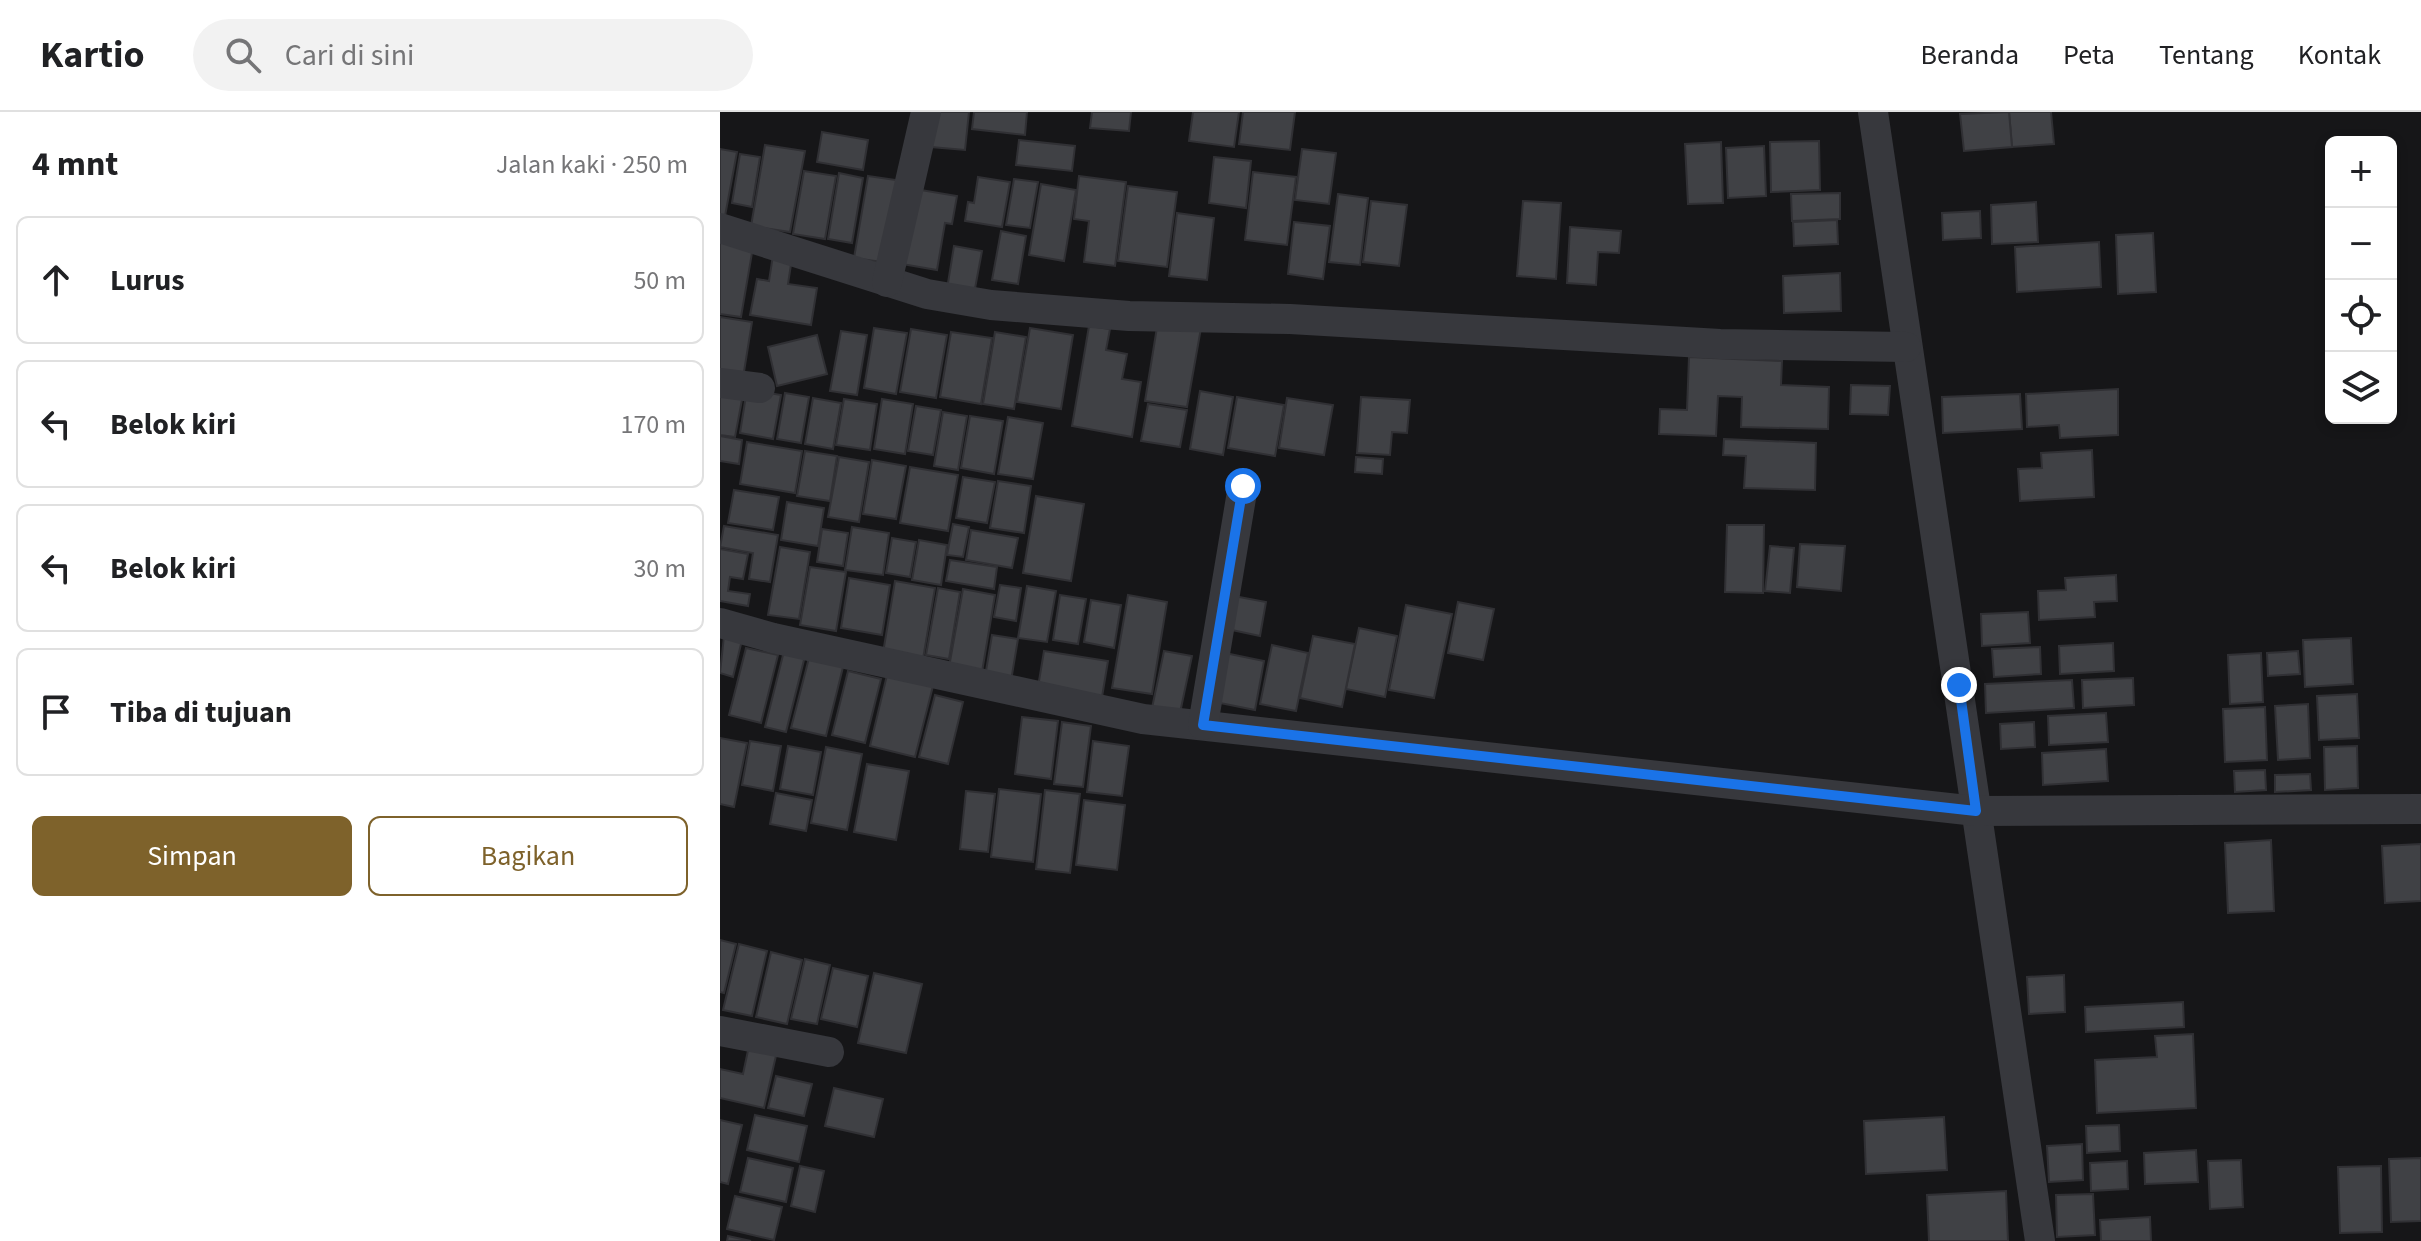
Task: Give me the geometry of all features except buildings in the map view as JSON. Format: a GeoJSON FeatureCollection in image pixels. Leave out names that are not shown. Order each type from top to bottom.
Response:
{"type":"FeatureCollection","features":[{"type":"Feature","properties":{"kind":"street"},"geometry":{"type":"LineString","coordinates":[[887,282],[926,112]]}},
{"type":"Feature","properties":{"kind":"street"},"geometry":{"type":"LineString","coordinates":[[1873,112],[2040,1241]]}},
{"type":"Feature","properties":{"kind":"street"},"geometry":{"type":"LineString","coordinates":[[720,228],[927,294],[991,305],[1129,316],[1290,319],[1720,344],[1906,347]]}},
{"type":"Feature","properties":{"kind":"street"},"geometry":{"type":"LineString","coordinates":[[720,383],[760,388]]}},
{"type":"Feature","properties":{"kind":"street"},"geometry":{"type":"LineString","coordinates":[[1203,725],[1243,486]]}},
{"type":"Feature","properties":{"kind":"street"},"geometry":{"type":"LineString","coordinates":[[720,623],[773,638],[1128,716],[1976,811],[2421,809]]}},
{"type":"Feature","properties":{"kind":"street"},"geometry":{"type":"LineString","coordinates":[[720,1031],[829,1052]]}},
{"type":"Feature","properties":{"kind":"route"},"geometry":{"type":"LineString","coordinates":[[1243,486],[1203,725],[1976,811],[1959,685]]}}]}
